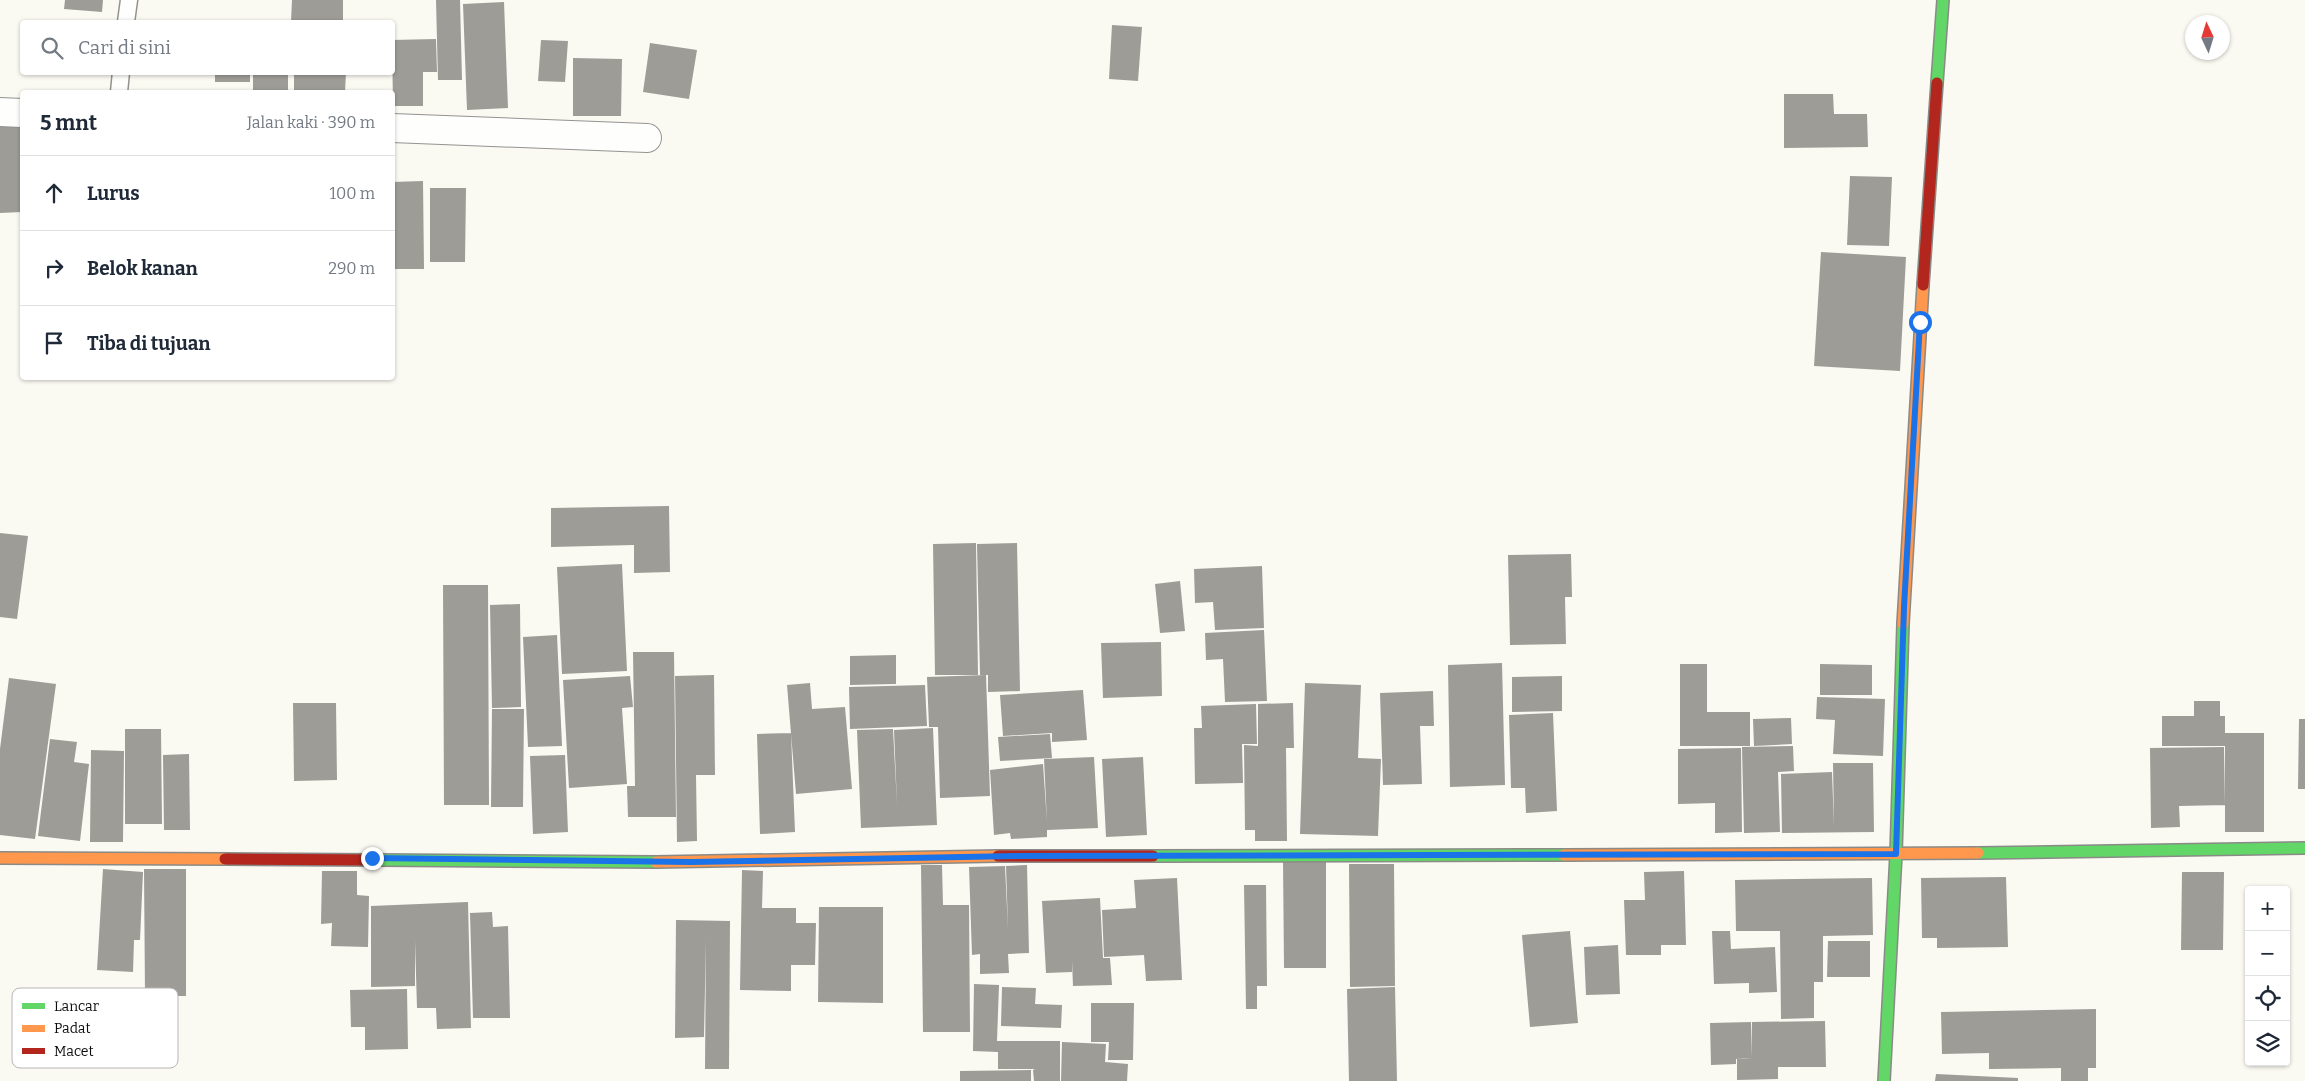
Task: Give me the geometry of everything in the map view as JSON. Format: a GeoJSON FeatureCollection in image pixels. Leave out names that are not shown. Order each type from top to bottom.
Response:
{"type":"FeatureCollection","features":[{"type":"Feature","properties":{"kind":"street"},"geometry":{"type":"LineString","coordinates":[[1884,1081],[1896,854],[1904,607],[1919,332],[1943,0]]}},
{"type":"Feature","properties":{"kind":"street"},"geometry":{"type":"LineString","coordinates":[[0,112],[20,113]]}},
{"type":"Feature","properties":{"kind":"street"},"geometry":{"type":"LineString","coordinates":[[395,128],[647,138]]}},
{"type":"Feature","properties":{"kind":"street"},"geometry":{"type":"LineString","coordinates":[[0,858],[691,862],[1046,856],[1896,854],[2305,848]]}},
{"type":"Feature","properties":{"kind":"lane"},"geometry":{"type":"LineString","coordinates":[[126,20],[129,0]]}},
{"type":"Feature","properties":{"kind":"lane"},"geometry":{"type":"LineString","coordinates":[[119,90],[121,75]]}},
{"type":"Feature","properties":{"kind":"building"},"geometry":{"type":"Polygon","coordinates":[[[65,0],[103,0],[102,12],[64,9],[65,0]]]}},
{"type":"Feature","properties":{"kind":"building"},"geometry":{"type":"Polygon","coordinates":[[[292,0],[343,0],[343,20],[291,20],[292,0]]]}},
{"type":"Feature","properties":{"kind":"building"},"geometry":{"type":"Polygon","coordinates":[[[436,0],[460,0],[462,80],[438,80],[436,0]]]}},
{"type":"Feature","properties":{"kind":"building"},"geometry":{"type":"Polygon","coordinates":[[[504,2],[508,108],[467,110],[463,4],[504,2]]]}},
{"type":"Feature","properties":{"kind":"building"},"geometry":{"type":"Polygon","coordinates":[[[1112,25],[1142,27],[1138,81],[1109,79],[1112,25]]]}},
{"type":"Feature","properties":{"kind":"building"},"geometry":{"type":"Polygon","coordinates":[[[436,39],[437,72],[423,72],[423,106],[395,106],[393,75],[395,75],[395,40],[436,39]]]}},
{"type":"Feature","properties":{"kind":"building"},"geometry":{"type":"Polygon","coordinates":[[[541,40],[568,41],[565,82],[538,81],[541,40]]]}},
{"type":"Feature","properties":{"kind":"building"},"geometry":{"type":"Polygon","coordinates":[[[650,43],[697,50],[689,99],[643,92],[650,43]]]}},
{"type":"Feature","properties":{"kind":"building"},"geometry":{"type":"Polygon","coordinates":[[[573,58],[622,59],[621,116],[573,116],[573,58]]]}},
{"type":"Feature","properties":{"kind":"building"},"geometry":{"type":"Polygon","coordinates":[[[215,75],[250,75],[250,82],[215,82],[215,75]]]}},
{"type":"Feature","properties":{"kind":"building"},"geometry":{"type":"Polygon","coordinates":[[[253,75],[288,75],[288,90],[253,90],[253,75]]]}},
{"type":"Feature","properties":{"kind":"building"},"geometry":{"type":"Polygon","coordinates":[[[294,75],[346,75],[345,90],[294,90],[294,75]]]}},
{"type":"Feature","properties":{"kind":"building"},"geometry":{"type":"Polygon","coordinates":[[[1784,94],[1833,94],[1834,114],[1867,114],[1868,147],[1784,148],[1784,94]]]}},
{"type":"Feature","properties":{"kind":"building"},"geometry":{"type":"Polygon","coordinates":[[[0,117],[20,117],[20,212],[0,213],[0,117]]]}},
{"type":"Feature","properties":{"kind":"building"},"geometry":{"type":"Polygon","coordinates":[[[1850,176],[1892,177],[1889,246],[1847,245],[1850,176]]]}},
{"type":"Feature","properties":{"kind":"building"},"geometry":{"type":"Polygon","coordinates":[[[423,181],[424,269],[395,269],[395,182],[423,181]]]}},
{"type":"Feature","properties":{"kind":"building"},"geometry":{"type":"Polygon","coordinates":[[[430,188],[466,188],[465,262],[430,262],[430,188]]]}},
{"type":"Feature","properties":{"kind":"building"},"geometry":{"type":"Polygon","coordinates":[[[1821,252],[1906,257],[1900,371],[1814,366],[1821,252]]]}},
{"type":"Feature","properties":{"kind":"building"},"geometry":{"type":"Polygon","coordinates":[[[669,506],[670,572],[634,573],[634,545],[551,547],[551,508],[669,506]]]}},
{"type":"Feature","properties":{"kind":"building"},"geometry":{"type":"Polygon","coordinates":[[[0,533],[28,536],[17,619],[0,617],[0,533]]]}},
{"type":"Feature","properties":{"kind":"building"},"geometry":{"type":"Polygon","coordinates":[[[976,543],[978,675],[935,675],[933,544],[976,543]]]}},
{"type":"Feature","properties":{"kind":"building"},"geometry":{"type":"Polygon","coordinates":[[[1017,543],[1020,691],[988,692],[988,675],[980,675],[977,544],[1017,543]]]}},
{"type":"Feature","properties":{"kind":"building"},"geometry":{"type":"Polygon","coordinates":[[[1571,554],[1572,597],[1565,597],[1566,644],[1510,645],[1508,555],[1571,554]]]}},
{"type":"Feature","properties":{"kind":"building"},"geometry":{"type":"Polygon","coordinates":[[[622,564],[627,671],[562,674],[557,567],[622,564]]]}},
{"type":"Feature","properties":{"kind":"building"},"geometry":{"type":"Polygon","coordinates":[[[1262,566],[1264,628],[1215,630],[1213,602],[1195,603],[1194,569],[1262,566]]]}},
{"type":"Feature","properties":{"kind":"building"},"geometry":{"type":"Polygon","coordinates":[[[1180,581],[1185,631],[1160,633],[1155,584],[1180,581]]]}},
{"type":"Feature","properties":{"kind":"building"},"geometry":{"type":"Polygon","coordinates":[[[443,585],[488,585],[489,805],[444,805],[443,585]]]}},
{"type":"Feature","properties":{"kind":"building"},"geometry":{"type":"Polygon","coordinates":[[[520,604],[521,707],[492,708],[490,605],[520,604]]]}},
{"type":"Feature","properties":{"kind":"building"},"geometry":{"type":"Polygon","coordinates":[[[1264,630],[1267,701],[1225,702],[1223,659],[1206,660],[1205,633],[1264,630]]]}},
{"type":"Feature","properties":{"kind":"building"},"geometry":{"type":"Polygon","coordinates":[[[557,635],[562,746],[528,747],[523,637],[557,635]]]}},
{"type":"Feature","properties":{"kind":"building"},"geometry":{"type":"Polygon","coordinates":[[[1161,642],[1162,696],[1103,698],[1101,643],[1161,642]]]}},
{"type":"Feature","properties":{"kind":"building"},"geometry":{"type":"Polygon","coordinates":[[[633,652],[674,652],[676,817],[628,817],[627,786],[635,786],[633,652]]]}},
{"type":"Feature","properties":{"kind":"building"},"geometry":{"type":"Polygon","coordinates":[[[896,655],[896,684],[850,685],[850,656],[896,655]]]}},
{"type":"Feature","properties":{"kind":"building"},"geometry":{"type":"Polygon","coordinates":[[[1502,663],[1505,785],[1450,787],[1448,665],[1502,663]]]}},
{"type":"Feature","properties":{"kind":"building"},"geometry":{"type":"Polygon","coordinates":[[[1680,664],[1707,664],[1707,712],[1750,712],[1750,746],[1680,746],[1680,664]]]}},
{"type":"Feature","properties":{"kind":"building"},"geometry":{"type":"Polygon","coordinates":[[[1820,664],[1872,665],[1872,695],[1820,695],[1820,664]]]}},
{"type":"Feature","properties":{"kind":"building"},"geometry":{"type":"Polygon","coordinates":[[[714,675],[715,775],[696,775],[697,841],[677,842],[675,676],[714,675]]]}},
{"type":"Feature","properties":{"kind":"building"},"geometry":{"type":"Polygon","coordinates":[[[986,675],[990,796],[940,798],[938,727],[929,727],[927,677],[986,675]]]}},
{"type":"Feature","properties":{"kind":"building"},"geometry":{"type":"Polygon","coordinates":[[[630,676],[633,707],[622,708],[627,784],[569,788],[563,680],[630,676]]]}},
{"type":"Feature","properties":{"kind":"building"},"geometry":{"type":"Polygon","coordinates":[[[1562,676],[1562,711],[1512,712],[1512,677],[1562,676]]]}},
{"type":"Feature","properties":{"kind":"building"},"geometry":{"type":"Polygon","coordinates":[[[9,678],[56,684],[35,839],[0,835],[0,749],[9,678]]]}},
{"type":"Feature","properties":{"kind":"building"},"geometry":{"type":"Polygon","coordinates":[[[810,683],[812,709],[845,707],[852,789],[796,794],[787,685],[810,683]]]}},
{"type":"Feature","properties":{"kind":"building"},"geometry":{"type":"Polygon","coordinates":[[[1305,683],[1361,685],[1358,758],[1381,759],[1378,836],[1300,834],[1305,683]]]}},
{"type":"Feature","properties":{"kind":"building"},"geometry":{"type":"Polygon","coordinates":[[[925,685],[927,726],[850,729],[849,687],[925,685]]]}},
{"type":"Feature","properties":{"kind":"building"},"geometry":{"type":"Polygon","coordinates":[[[1083,690],[1087,740],[1052,742],[1052,733],[1003,736],[1000,695],[1083,690]]]}},
{"type":"Feature","properties":{"kind":"building"},"geometry":{"type":"Polygon","coordinates":[[[1433,691],[1434,726],[1420,726],[1422,784],[1383,785],[1380,693],[1433,691]]]}},
{"type":"Feature","properties":{"kind":"building"},"geometry":{"type":"Polygon","coordinates":[[[1817,697],[1885,699],[1883,756],[1833,754],[1835,720],[1816,719],[1817,697]]]}},
{"type":"Feature","properties":{"kind":"building"},"geometry":{"type":"Polygon","coordinates":[[[2194,701],[2220,701],[2220,716],[2225,716],[2225,733],[2264,733],[2264,832],[2225,832],[2225,746],[2162,746],[2162,716],[2194,716],[2194,701]]]}},
{"type":"Feature","properties":{"kind":"building"},"geometry":{"type":"Polygon","coordinates":[[[293,703],[336,703],[337,780],[294,781],[293,703]]]}},
{"type":"Feature","properties":{"kind":"building"},"geometry":{"type":"Polygon","coordinates":[[[1293,703],[1294,748],[1286,748],[1287,841],[1255,841],[1255,830],[1245,830],[1244,745],[1258,746],[1258,704],[1293,703]]]}},
{"type":"Feature","properties":{"kind":"building"},"geometry":{"type":"Polygon","coordinates":[[[1256,704],[1257,744],[1242,744],[1243,783],[1195,784],[1194,728],[1202,728],[1201,706],[1256,704]]]}},
{"type":"Feature","properties":{"kind":"building"},"geometry":{"type":"Polygon","coordinates":[[[492,709],[524,709],[523,807],[491,807],[492,709]]]}},
{"type":"Feature","properties":{"kind":"building"},"geometry":{"type":"Polygon","coordinates":[[[1553,713],[1557,811],[1526,813],[1525,788],[1511,788],[1509,715],[1553,713]]]}},
{"type":"Feature","properties":{"kind":"building"},"geometry":{"type":"Polygon","coordinates":[[[1791,718],[1792,744],[1754,746],[1753,719],[1791,718]]]}},
{"type":"Feature","properties":{"kind":"building"},"geometry":{"type":"Polygon","coordinates":[[[2299,719],[2305,719],[2305,789],[2298,789],[2299,719]]]}},
{"type":"Feature","properties":{"kind":"building"},"geometry":{"type":"Polygon","coordinates":[[[933,728],[937,825],[861,828],[857,730],[893,729],[897,804],[894,730],[933,728]]]}},
{"type":"Feature","properties":{"kind":"building"},"geometry":{"type":"Polygon","coordinates":[[[125,729],[161,729],[162,824],[125,824],[125,729]]]}},
{"type":"Feature","properties":{"kind":"building"},"geometry":{"type":"Polygon","coordinates":[[[791,733],[795,832],[760,834],[757,734],[791,733]]]}},
{"type":"Feature","properties":{"kind":"building"},"geometry":{"type":"Polygon","coordinates":[[[1050,734],[1052,758],[1000,761],[998,737],[1050,734]]]}},
{"type":"Feature","properties":{"kind":"building"},"geometry":{"type":"Polygon","coordinates":[[[50,739],[77,742],[74,762],[89,764],[80,841],[38,836],[50,739]]]}},
{"type":"Feature","properties":{"kind":"building"},"geometry":{"type":"Polygon","coordinates":[[[1793,746],[1794,771],[1778,772],[1780,832],[1744,833],[1742,747],[1793,746]]]}},
{"type":"Feature","properties":{"kind":"building"},"geometry":{"type":"Polygon","coordinates":[[[2224,747],[2225,805],[2179,806],[2180,827],[2151,828],[2150,748],[2224,747]]]}},
{"type":"Feature","properties":{"kind":"building"},"geometry":{"type":"Polygon","coordinates":[[[1741,748],[1742,832],[1715,833],[1715,803],[1678,804],[1678,749],[1741,748]]]}},
{"type":"Feature","properties":{"kind":"building"},"geometry":{"type":"Polygon","coordinates":[[[91,750],[124,751],[123,842],[90,842],[91,750]]]}},
{"type":"Feature","properties":{"kind":"building"},"geometry":{"type":"Polygon","coordinates":[[[189,754],[190,830],[164,830],[163,755],[189,754]]]}},
{"type":"Feature","properties":{"kind":"building"},"geometry":{"type":"Polygon","coordinates":[[[565,755],[568,832],[533,834],[530,756],[565,755]]]}},
{"type":"Feature","properties":{"kind":"building"},"geometry":{"type":"Polygon","coordinates":[[[1094,757],[1098,828],[1047,830],[1047,837],[1011,839],[1010,833],[994,835],[990,770],[1043,764],[1047,822],[1044,759],[1094,757]]]}},
{"type":"Feature","properties":{"kind":"building"},"geometry":{"type":"Polygon","coordinates":[[[1143,757],[1147,835],[1106,837],[1102,759],[1143,757]]]}},
{"type":"Feature","properties":{"kind":"building"},"geometry":{"type":"Polygon","coordinates":[[[1833,763],[1873,763],[1874,832],[1782,833],[1781,774],[1832,772],[1834,826],[1833,763]]]}},
{"type":"Feature","properties":{"kind":"building"},"geometry":{"type":"Polygon","coordinates":[[[1283,859],[1326,859],[1326,968],[1284,968],[1283,859]]]}},
{"type":"Feature","properties":{"kind":"building"},"geometry":{"type":"Polygon","coordinates":[[[1349,864],[1394,864],[1395,986],[1350,987],[1349,864]]]}},
{"type":"Feature","properties":{"kind":"building"},"geometry":{"type":"Polygon","coordinates":[[[921,865],[942,865],[943,905],[969,905],[970,1032],[923,1032],[921,865]]]}},
{"type":"Feature","properties":{"kind":"building"},"geometry":{"type":"Polygon","coordinates":[[[1027,865],[1029,953],[1008,954],[1009,973],[980,974],[980,954],[972,955],[969,867],[1005,866],[1008,929],[1006,866],[1027,865]]]}},
{"type":"Feature","properties":{"kind":"building"},"geometry":{"type":"Polygon","coordinates":[[[103,869],[143,872],[140,940],[134,940],[133,972],[97,970],[103,869]]]}},
{"type":"Feature","properties":{"kind":"building"},"geometry":{"type":"Polygon","coordinates":[[[144,869],[186,869],[186,996],[178,996],[178,988],[145,988],[144,869]]]}},
{"type":"Feature","properties":{"kind":"building"},"geometry":{"type":"Polygon","coordinates":[[[742,870],[763,871],[762,908],[796,908],[796,923],[816,923],[815,965],[791,965],[791,991],[740,990],[742,870]]]}},
{"type":"Feature","properties":{"kind":"building"},"geometry":{"type":"Polygon","coordinates":[[[322,871],[357,871],[357,895],[369,896],[368,947],[331,946],[332,923],[321,924],[322,871]]]}},
{"type":"Feature","properties":{"kind":"building"},"geometry":{"type":"Polygon","coordinates":[[[1684,871],[1686,945],[1661,945],[1661,955],[1626,955],[1624,900],[1645,900],[1644,872],[1684,871]]]}},
{"type":"Feature","properties":{"kind":"building"},"geometry":{"type":"Polygon","coordinates":[[[2182,872],[2224,872],[2223,950],[2181,950],[2182,872]]]}},
{"type":"Feature","properties":{"kind":"building"},"geometry":{"type":"Polygon","coordinates":[[[2006,877],[2008,947],[1937,948],[1937,938],[1922,938],[1921,878],[2006,877]]]}},
{"type":"Feature","properties":{"kind":"building"},"geometry":{"type":"Polygon","coordinates":[[[1177,878],[1182,980],[1146,981],[1144,955],[1104,957],[1102,910],[1136,908],[1134,880],[1177,878]]]}},
{"type":"Feature","properties":{"kind":"building"},"geometry":{"type":"Polygon","coordinates":[[[1872,878],[1873,935],[1823,936],[1823,982],[1814,982],[1814,1018],[1781,1019],[1780,931],[1736,931],[1735,880],[1872,878]]]}},
{"type":"Feature","properties":{"kind":"building"},"geometry":{"type":"Polygon","coordinates":[[[1244,885],[1266,885],[1267,986],[1257,986],[1257,1009],[1246,1009],[1244,885]]]}},
{"type":"Feature","properties":{"kind":"building"},"geometry":{"type":"Polygon","coordinates":[[[1100,898],[1103,958],[1110,958],[1112,985],[1073,986],[1072,961],[1072,972],[1046,973],[1042,901],[1100,898]]]}},
{"type":"Feature","properties":{"kind":"building"},"geometry":{"type":"Polygon","coordinates":[[[468,902],[471,1028],[437,1029],[436,1008],[417,1008],[415,941],[415,986],[371,987],[371,906],[468,902]]]}},
{"type":"Feature","properties":{"kind":"building"},"geometry":{"type":"Polygon","coordinates":[[[819,907],[883,907],[883,1003],[818,1002],[819,907]]]}},
{"type":"Feature","properties":{"kind":"building"},"geometry":{"type":"Polygon","coordinates":[[[492,912],[493,927],[508,926],[510,1018],[473,1018],[470,913],[492,912]]]}},
{"type":"Feature","properties":{"kind":"building"},"geometry":{"type":"Polygon","coordinates":[[[676,920],[730,921],[729,1069],[705,1069],[706,940],[704,1037],[675,1038],[676,920]]]}},
{"type":"Feature","properties":{"kind":"building"},"geometry":{"type":"Polygon","coordinates":[[[1570,931],[1578,1023],[1530,1027],[1522,935],[1570,931]]]}},
{"type":"Feature","properties":{"kind":"building"},"geometry":{"type":"Polygon","coordinates":[[[1712,931],[1730,931],[1731,949],[1775,947],[1777,992],[1749,993],[1749,983],[1714,984],[1712,931]]]}},
{"type":"Feature","properties":{"kind":"building"},"geometry":{"type":"Polygon","coordinates":[[[1828,941],[1870,941],[1870,977],[1827,977],[1828,941]]]}},
{"type":"Feature","properties":{"kind":"building"},"geometry":{"type":"Polygon","coordinates":[[[1618,945],[1620,994],[1586,995],[1584,947],[1618,945]]]}},
{"type":"Feature","properties":{"kind":"building"},"geometry":{"type":"Polygon","coordinates":[[[974,984],[999,985],[997,1041],[1060,1041],[1060,1081],[1034,1081],[1033,1070],[1035,1069],[998,1069],[998,1052],[973,1051],[974,984]]]}},
{"type":"Feature","properties":{"kind":"building"},"geometry":{"type":"Polygon","coordinates":[[[1002,987],[1036,988],[1035,1004],[1062,1005],[1061,1028],[1001,1026],[1002,987]]]}},
{"type":"Feature","properties":{"kind":"building"},"geometry":{"type":"Polygon","coordinates":[[[1395,987],[1397,1081],[1349,1081],[1347,989],[1395,987]]]}},
{"type":"Feature","properties":{"kind":"building"},"geometry":{"type":"Polygon","coordinates":[[[407,989],[408,1049],[365,1050],[365,1027],[351,1027],[350,990],[407,989]]]}},
{"type":"Feature","properties":{"kind":"building"},"geometry":{"type":"Polygon","coordinates":[[[1091,1003],[1134,1003],[1133,1060],[1108,1060],[1109,1042],[1091,1042],[1091,1003]]]}},
{"type":"Feature","properties":{"kind":"building"},"geometry":{"type":"Polygon","coordinates":[[[2096,1009],[2096,1068],[2088,1068],[2088,1081],[2061,1081],[2061,1068],[1989,1069],[1989,1053],[1942,1054],[1941,1012],[2096,1009]]]}},
{"type":"Feature","properties":{"kind":"building"},"geometry":{"type":"Polygon","coordinates":[[[1825,1021],[1826,1067],[1778,1067],[1778,1079],[1737,1080],[1737,1059],[1752,1058],[1736,1059],[1736,1064],[1711,1065],[1710,1023],[1751,1022],[1752,1057],[1752,1022],[1825,1021]]]}},
{"type":"Feature","properties":{"kind":"building"},"geometry":{"type":"Polygon","coordinates":[[[1062,1042],[1106,1044],[1105,1062],[1128,1064],[1127,1081],[1061,1081],[1062,1042]]]}},
{"type":"Feature","properties":{"kind":"building"},"geometry":{"type":"Polygon","coordinates":[[[1031,1070],[1031,1081],[960,1081],[960,1071],[1031,1070]]]}},
{"type":"Feature","properties":{"kind":"building"},"geometry":{"type":"Polygon","coordinates":[[[1936,1074],[2018,1078],[2018,1081],[1935,1081],[1936,1074]]]}},
{"type":"Feature","properties":{"kind":"traffic: fast"},"geometry":{"type":"LineString","coordinates":[[1937,83],[1943,0]]}},
{"type":"Feature","properties":{"kind":"traffic: fast"},"geometry":{"type":"LineString","coordinates":[[1884,1081],[1896,854],[1903,624]]}},
{"type":"Feature","properties":{"kind":"traffic: fast"},"geometry":{"type":"LineString","coordinates":[[1978,853],[2305,848]]}},
{"type":"Feature","properties":{"kind":"traffic: fast"},"geometry":{"type":"LineString","coordinates":[[1153,856],[1564,855]]}},
{"type":"Feature","properties":{"kind":"traffic: fast"},"geometry":{"type":"LineString","coordinates":[[378,860],[656,862]]}},
{"type":"Feature","properties":{"kind":"traffic: slow"},"geometry":{"type":"LineString","coordinates":[[1903,624],[1923,285]]}},
{"type":"Feature","properties":{"kind":"traffic: slow"},"geometry":{"type":"LineString","coordinates":[[1564,855],[1978,853]]}},
{"type":"Feature","properties":{"kind":"traffic: slow"},"geometry":{"type":"LineString","coordinates":[[656,862],[998,856]]}},
{"type":"Feature","properties":{"kind":"traffic: slow"},"geometry":{"type":"LineString","coordinates":[[0,858],[225,859]]}},
{"type":"Feature","properties":{"kind":"traffic: jam"},"geometry":{"type":"LineString","coordinates":[[1923,285],[1937,83]]}},
{"type":"Feature","properties":{"kind":"traffic: jam"},"geometry":{"type":"LineString","coordinates":[[998,856],[1153,856]]}},
{"type":"Feature","properties":{"kind":"traffic: jam"},"geometry":{"type":"LineString","coordinates":[[225,859],[378,860]]}},
{"type":"Feature","properties":{"kind":"route"},"geometry":{"type":"LineString","coordinates":[[372,858],[691,862],[1016,856],[1896,854],[1904,607],[1920,322]]}}]}
